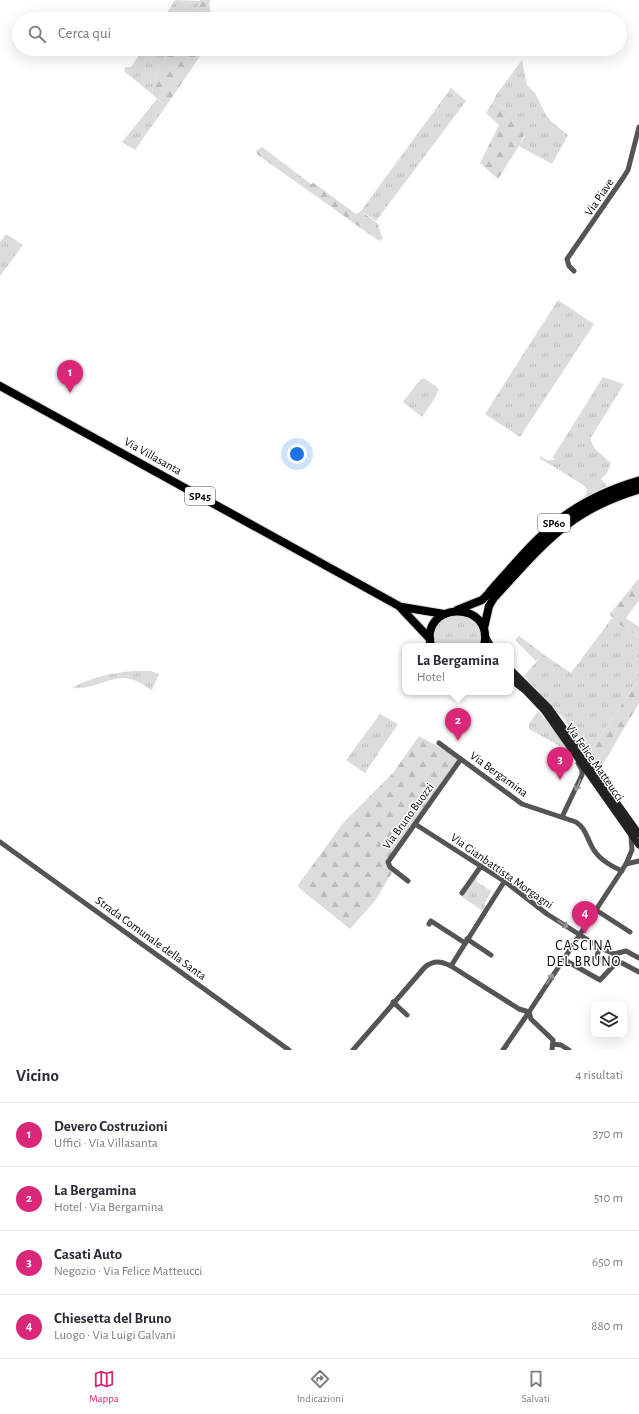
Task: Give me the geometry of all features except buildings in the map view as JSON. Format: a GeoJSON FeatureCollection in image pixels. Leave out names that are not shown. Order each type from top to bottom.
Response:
{"type":"FeatureCollection","features":[{"type":"Feature","properties":{"kind":"highway","name":"SP60"},"geometry":{"type":"LineString","coordinates":[[492,594],[538,538],[563,516],[609,490],[639,481]]}},
{"type":"Feature","properties":{"kind":"highway","name":"SP60"},"geometry":{"type":"LineString","coordinates":[[492,594],[543,543],[570,521],[612,497],[639,489]]}},
{"type":"Feature","properties":{"kind":"main road","name":"Via Villasanta"},"geometry":{"type":"LineString","coordinates":[[0,386],[399,606]]}},
{"type":"Feature","properties":{"kind":"main road","name":"SP60"},"geometry":{"type":"LineString","coordinates":[[454,611],[482,600],[492,594]]}},
{"type":"Feature","properties":{"kind":"main road","name":"SP60"},"geometry":{"type":"LineString","coordinates":[[485,632],[492,594]]}},
{"type":"Feature","properties":{"kind":"main road","name":"SP45"},"geometry":{"type":"LineString","coordinates":[[399,606],[416,611],[444,614],[454,611],[462,611],[472,614],[478,619],[490,643]]}},
{"type":"Feature","properties":{"kind":"main road","name":"SP45"},"geometry":{"type":"LineString","coordinates":[[399,606],[431,642]]}},
{"type":"Feature","properties":{"kind":"main road","name":"SP45"},"geometry":{"type":"LineString","coordinates":[[431,642],[435,623],[444,614]]}},
{"type":"Feature","properties":{"kind":"main road"},"geometry":{"type":"LineString","coordinates":[[484,643],[485,632]]}},
{"type":"Feature","properties":{"kind":"main road","name":"Via Felice Matteucci"},"geometry":{"type":"LineString","coordinates":[[514,673],[549,708],[639,834]]}},
{"type":"Feature","properties":{"kind":"main road","name":"Via Felice Matteucci"},"geometry":{"type":"LineString","coordinates":[[514,681],[526,691],[544,710],[639,845]]}},
{"type":"Feature","properties":{"kind":"street","name":"Via Piave"},"geometry":{"type":"LineString","coordinates":[[574,271],[567,259],[628,170],[639,127]]}},
{"type":"Feature","properties":{"kind":"street","name":"Via Bergamina"},"geometry":{"type":"LineString","coordinates":[[439,743],[522,804],[562,817],[582,826],[586,831],[591,845],[601,859],[622,871]]}},
{"type":"Feature","properties":{"kind":"street"},"geometry":{"type":"LineString","coordinates":[[562,817],[582,775],[582,770],[574,751]]}},
{"type":"Feature","properties":{"kind":"street","name":"Via Bruno Buozzi"},"geometry":{"type":"LineString","coordinates":[[408,881],[390,867],[388,862],[462,759]]}},
{"type":"Feature","properties":{"kind":"street","name":"Via Gianbattista Morgagni"},"geometry":{"type":"LineString","coordinates":[[415,824],[481,866],[547,914],[578,934],[614,954],[626,951],[639,958]]}},
{"type":"Feature","properties":{"kind":"street"},"geometry":{"type":"LineString","coordinates":[[503,1050],[529,1012],[578,934],[622,871],[632,850],[630,833]]}},
{"type":"Feature","properties":{"kind":"street","name":"Strada Comunale della Santa"},"geometry":{"type":"LineString","coordinates":[[0,842],[289,1050]]}},
{"type":"Feature","properties":{"kind":"street"},"geometry":{"type":"LineString","coordinates":[[626,864],[639,861]]}},
{"type":"Feature","properties":{"kind":"street"},"geometry":{"type":"LineString","coordinates":[[462,893],[481,866]]}},
{"type":"Feature","properties":{"kind":"street"},"geometry":{"type":"LineString","coordinates":[[451,966],[504,882]]}},
{"type":"Feature","properties":{"kind":"street"},"geometry":{"type":"LineString","coordinates":[[596,910],[630,932]]}},
{"type":"Feature","properties":{"kind":"street"},"geometry":{"type":"LineString","coordinates":[[429,924],[431,921],[491,955]]}},
{"type":"Feature","properties":{"kind":"street"},"geometry":{"type":"LineString","coordinates":[[599,946],[597,957],[605,963]]}},
{"type":"Feature","properties":{"kind":"street"},"geometry":{"type":"LineString","coordinates":[[563,959],[600,980],[617,962],[639,972]]}},
{"type":"Feature","properties":{"kind":"street"},"geometry":{"type":"LineString","coordinates":[[353,1050],[393,1002],[430,963],[439,961],[451,966],[519,1009],[529,1012]]}},
{"type":"Feature","properties":{"kind":"street"},"geometry":{"type":"LineString","coordinates":[[393,1002],[407,1016]]}},
{"type":"Feature","properties":{"kind":"street"},"geometry":{"type":"LineString","coordinates":[[529,1012],[532,1019],[552,1040],[554,1044],[552,1050]]}},
{"type":"Feature","properties":{"kind":"street"},"geometry":{"type":"LineString","coordinates":[[554,1044],[561,1045],[570,1050]]}},
{"type":"Feature","properties":{"kind":"green space"},"geometry":{"type":"Polygon","coordinates":[[[175,0],[200,1],[195,12],[167,12],[175,0]]]}},
{"type":"Feature","properties":{"kind":"green space"},"geometry":{"type":"Polygon","coordinates":[[[200,0],[211,0],[209,3],[211,12],[195,12],[200,0]]]}},
{"type":"Feature","properties":{"kind":"green space"},"geometry":{"type":"Polygon","coordinates":[[[138,56],[167,56],[156,77],[153,95],[124,71],[125,67],[131,67],[138,56]]]}},
{"type":"Feature","properties":{"kind":"green space"},"geometry":{"type":"Polygon","coordinates":[[[167,56],[200,56],[166,106],[153,95],[154,82],[167,56]]]}},
{"type":"Feature","properties":{"kind":"green space"},"geometry":{"type":"Polygon","coordinates":[[[522,60],[527,85],[535,93],[546,115],[553,123],[568,135],[552,164],[519,146],[525,136],[512,114],[493,102],[496,95],[522,60]]]}},
{"type":"Feature","properties":{"kind":"green space"},"geometry":{"type":"Polygon","coordinates":[[[451,88],[466,101],[376,221],[361,211],[451,88]]]}},
{"type":"Feature","properties":{"kind":"green space"},"geometry":{"type":"Polygon","coordinates":[[[157,99],[166,106],[135,150],[122,142],[157,99]]]}},
{"type":"Feature","properties":{"kind":"green space"},"geometry":{"type":"Polygon","coordinates":[[[493,102],[529,125],[519,146],[498,179],[480,163],[499,125],[486,113],[493,102]]]}},
{"type":"Feature","properties":{"kind":"green space"},"geometry":{"type":"Polygon","coordinates":[[[262,147],[311,184],[314,183],[356,214],[361,211],[377,223],[383,239],[379,241],[258,155],[256,151],[262,147]]]}},
{"type":"Feature","properties":{"kind":"green space"},"geometry":{"type":"Polygon","coordinates":[[[6,234],[23,245],[0,276],[0,242],[6,234]]]}},
{"type":"Feature","properties":{"kind":"green space"},"geometry":{"type":"Polygon","coordinates":[[[558,300],[594,324],[520,437],[485,414],[558,300]]]}},
{"type":"Feature","properties":{"kind":"green space"},"geometry":{"type":"Polygon","coordinates":[[[603,377],[624,384],[590,439],[595,449],[611,463],[607,473],[601,479],[607,486],[584,498],[587,490],[585,486],[539,458],[540,456],[547,460],[555,460],[553,457],[603,377]]]}},
{"type":"Feature","properties":{"kind":"green space"},"geometry":{"type":"Polygon","coordinates":[[[424,378],[439,389],[435,398],[422,417],[403,402],[420,380],[424,378]]]}},
{"type":"Feature","properties":{"kind":"green space"},"geometry":{"type":"Polygon","coordinates":[[[639,578],[639,600],[626,618],[639,627],[639,637],[614,621],[610,614],[639,578]]]}},
{"type":"Feature","properties":{"kind":"green space"},"geometry":{"type":"Polygon","coordinates":[[[461,614],[476,623],[480,630],[482,643],[434,643],[433,638],[436,627],[443,620],[454,615],[461,614]]]}},
{"type":"Feature","properties":{"kind":"green space"},"geometry":{"type":"Polygon","coordinates":[[[612,618],[614,621],[639,637],[639,679],[589,753],[563,718],[524,676],[543,654],[571,673],[612,618]]]}},
{"type":"Feature","properties":{"kind":"green space"},"geometry":{"type":"Polygon","coordinates":[[[519,636],[543,654],[536,661],[515,640],[519,636]]]}},
{"type":"Feature","properties":{"kind":"green space"},"geometry":{"type":"Polygon","coordinates":[[[133,671],[150,671],[159,674],[152,690],[138,682],[126,678],[110,680],[92,686],[72,688],[102,676],[133,671]]]}},
{"type":"Feature","properties":{"kind":"green space"},"geometry":{"type":"Polygon","coordinates":[[[639,679],[639,703],[600,769],[589,753],[639,679]]]}},
{"type":"Feature","properties":{"kind":"green space"},"geometry":{"type":"Polygon","coordinates":[[[538,711],[566,744],[567,750],[529,729],[529,724],[538,711]]]}},
{"type":"Feature","properties":{"kind":"green space"},"geometry":{"type":"Polygon","coordinates":[[[380,714],[398,724],[365,773],[346,760],[380,714]]]}},
{"type":"Feature","properties":{"kind":"green space"},"geometry":{"type":"Polygon","coordinates":[[[419,736],[459,758],[387,862],[393,871],[375,901],[350,929],[299,888],[298,885],[344,822],[393,773],[419,736]]]}},
{"type":"Feature","properties":{"kind":"green space"},"geometry":{"type":"Polygon","coordinates":[[[475,877],[478,878],[476,881],[491,891],[484,905],[487,907],[484,912],[461,896],[475,877]]]}},
{"type":"Feature","properties":{"kind":"place","name":"Devero Costruzioni"},"geometry":{"type":"Point","coordinates":[70,393]}},
{"type":"Feature","properties":{"kind":"place","name":"La Bergamina"},"geometry":{"type":"Point","coordinates":[458,741]}},
{"type":"Feature","properties":{"kind":"place","name":"Casati Auto"},"geometry":{"type":"Point","coordinates":[560,780]}},
{"type":"Feature","properties":{"kind":"place","name":"Chiesetta del Bruno"},"geometry":{"type":"Point","coordinates":[585,934]}},
{"type":"Feature","properties":{"kind":"district","name":"CASCINA DEL BRUNO"},"geometry":{"type":"Point","coordinates":[584,954]}}]}
